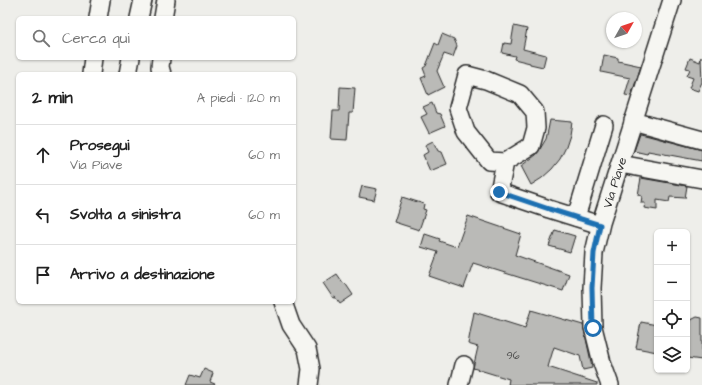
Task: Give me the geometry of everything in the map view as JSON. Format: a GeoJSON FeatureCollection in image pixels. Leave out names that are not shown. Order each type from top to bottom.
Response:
{"type":"FeatureCollection","features":[{"type":"Feature","properties":{"kind":"street"},"geometry":{"type":"LineString","coordinates":[[98,16],[101,0]]}},
{"type":"Feature","properties":{"kind":"street"},"geometry":{"type":"LineString","coordinates":[[139,16],[143,0]]}},
{"type":"Feature","properties":{"kind":"street"},"geometry":{"type":"LineString","coordinates":[[163,16],[166,0]]}},
{"type":"Feature","properties":{"kind":"street","name":"Via Piave"},"geometry":{"type":"LineString","coordinates":[[610,385],[602,363],[593,328],[592,288],[594,253],[600,225],[672,0]]}},
{"type":"Feature","properties":{"kind":"street"},"geometry":{"type":"LineString","coordinates":[[92,72],[93,60]]}},
{"type":"Feature","properties":{"kind":"street"},"geometry":{"type":"LineString","coordinates":[[128,72],[131,60]]}},
{"type":"Feature","properties":{"kind":"street"},"geometry":{"type":"LineString","coordinates":[[161,60],[161,72]]}},
{"type":"Feature","properties":{"kind":"street"},"geometry":{"type":"LineString","coordinates":[[505,162],[489,162],[466,132],[458,108],[467,75],[486,80],[520,94],[535,112],[536,128],[531,146],[505,162],[499,192],[600,225]]}},
{"type":"Feature","properties":{"kind":"street"},"geometry":{"type":"LineString","coordinates":[[633,121],[702,140]]}},
{"type":"Feature","properties":{"kind":"street"},"geometry":{"type":"LineString","coordinates":[[576,217],[604,125]]}},
{"type":"Feature","properties":{"kind":"street"},"geometry":{"type":"LineString","coordinates":[[620,164],[702,179]]}},
{"type":"Feature","properties":{"kind":"street"},"geometry":{"type":"LineString","coordinates":[[284,304],[291,325],[307,349],[311,369],[309,385]]}},
{"type":"Feature","properties":{"kind":"street"},"geometry":{"type":"LineString","coordinates":[[460,385],[464,365]]}},
{"type":"Feature","properties":{"kind":"building"},"geometry":{"type":"Polygon","coordinates":[[[514,26],[527,29],[523,49],[546,55],[543,67],[514,59],[515,56],[502,53],[504,43],[511,44],[514,26]]]}},
{"type":"Feature","properties":{"kind":"building"},"geometry":{"type":"Polygon","coordinates":[[[442,34],[454,39],[457,46],[453,57],[444,54],[437,71],[444,87],[428,95],[421,78],[426,76],[423,68],[426,66],[435,43],[438,45],[442,34]]]}},
{"type":"Feature","properties":{"kind":"building"},"geometry":{"type":"Polygon","coordinates":[[[604,55],[618,58],[618,61],[641,66],[631,96],[625,95],[630,78],[601,72],[604,55]]]}},
{"type":"Feature","properties":{"kind":"building"},"geometry":{"type":"Polygon","coordinates":[[[701,57],[702,82],[698,91],[689,88],[693,78],[687,76],[690,69],[686,68],[690,58],[700,62],[701,57]]]}},
{"type":"Feature","properties":{"kind":"building"},"geometry":{"type":"Polygon","coordinates":[[[340,87],[355,88],[353,113],[349,113],[347,140],[331,139],[333,111],[339,111],[340,87]]]}},
{"type":"Feature","properties":{"kind":"building"},"geometry":{"type":"Polygon","coordinates":[[[432,103],[436,113],[440,114],[445,126],[429,133],[421,117],[427,114],[423,107],[432,103]]]}},
{"type":"Feature","properties":{"kind":"building"},"geometry":{"type":"Polygon","coordinates":[[[550,120],[572,122],[570,135],[560,159],[542,178],[531,185],[521,166],[536,155],[540,149],[546,139],[550,120]]]}},
{"type":"Feature","properties":{"kind":"building"},"geometry":{"type":"Polygon","coordinates":[[[640,134],[702,150],[702,161],[648,151],[647,154],[634,151],[640,134]]]}},
{"type":"Feature","properties":{"kind":"building"},"geometry":{"type":"Polygon","coordinates":[[[433,141],[438,151],[442,152],[447,164],[430,171],[423,155],[428,152],[425,145],[433,141]]]}},
{"type":"Feature","properties":{"kind":"building"},"geometry":{"type":"Polygon","coordinates":[[[641,178],[687,186],[685,198],[670,197],[669,202],[657,200],[657,210],[644,208],[645,203],[641,203],[642,196],[638,195],[641,178]]]}},
{"type":"Feature","properties":{"kind":"building"},"geometry":{"type":"Polygon","coordinates":[[[362,186],[377,189],[374,200],[359,197],[362,186]]]}},
{"type":"Feature","properties":{"kind":"building"},"geometry":{"type":"Polygon","coordinates":[[[402,197],[424,204],[423,209],[426,210],[419,230],[394,222],[402,197]]]}},
{"type":"Feature","properties":{"kind":"building"},"geometry":{"type":"Polygon","coordinates":[[[468,216],[521,234],[515,255],[569,274],[563,291],[473,263],[464,288],[429,276],[438,252],[421,247],[425,234],[440,239],[439,241],[457,247],[468,216]]]}},
{"type":"Feature","properties":{"kind":"building"},"geometry":{"type":"Polygon","coordinates":[[[555,230],[575,236],[570,252],[549,246],[555,230]]]}},
{"type":"Feature","properties":{"kind":"building"},"geometry":{"type":"Polygon","coordinates":[[[337,274],[353,295],[340,304],[335,297],[333,298],[323,283],[337,274]]]}},
{"type":"Feature","properties":{"kind":"building"},"geometry":{"type":"Polygon","coordinates":[[[531,310],[583,325],[592,368],[583,370],[580,356],[554,347],[548,367],[597,383],[597,385],[508,385],[509,379],[473,368],[478,347],[468,344],[474,312],[525,328],[531,310]]]}},
{"type":"Feature","properties":{"kind":"building"},"geometry":{"type":"Polygon","coordinates":[[[697,317],[702,318],[702,360],[690,358],[691,320],[697,317]]]}},
{"type":"Feature","properties":{"kind":"building"},"geometry":{"type":"Polygon","coordinates":[[[641,322],[654,324],[654,351],[636,348],[641,322]]]}},
{"type":"Feature","properties":{"kind":"building"},"geometry":{"type":"Polygon","coordinates":[[[204,369],[213,373],[210,382],[215,385],[186,385],[190,375],[200,378],[204,369]]]}},
{"type":"Feature","properties":{"kind":"route"},"geometry":{"type":"LineString","coordinates":[[499,192],[600,225],[594,253],[592,288],[593,328]]}}]}
